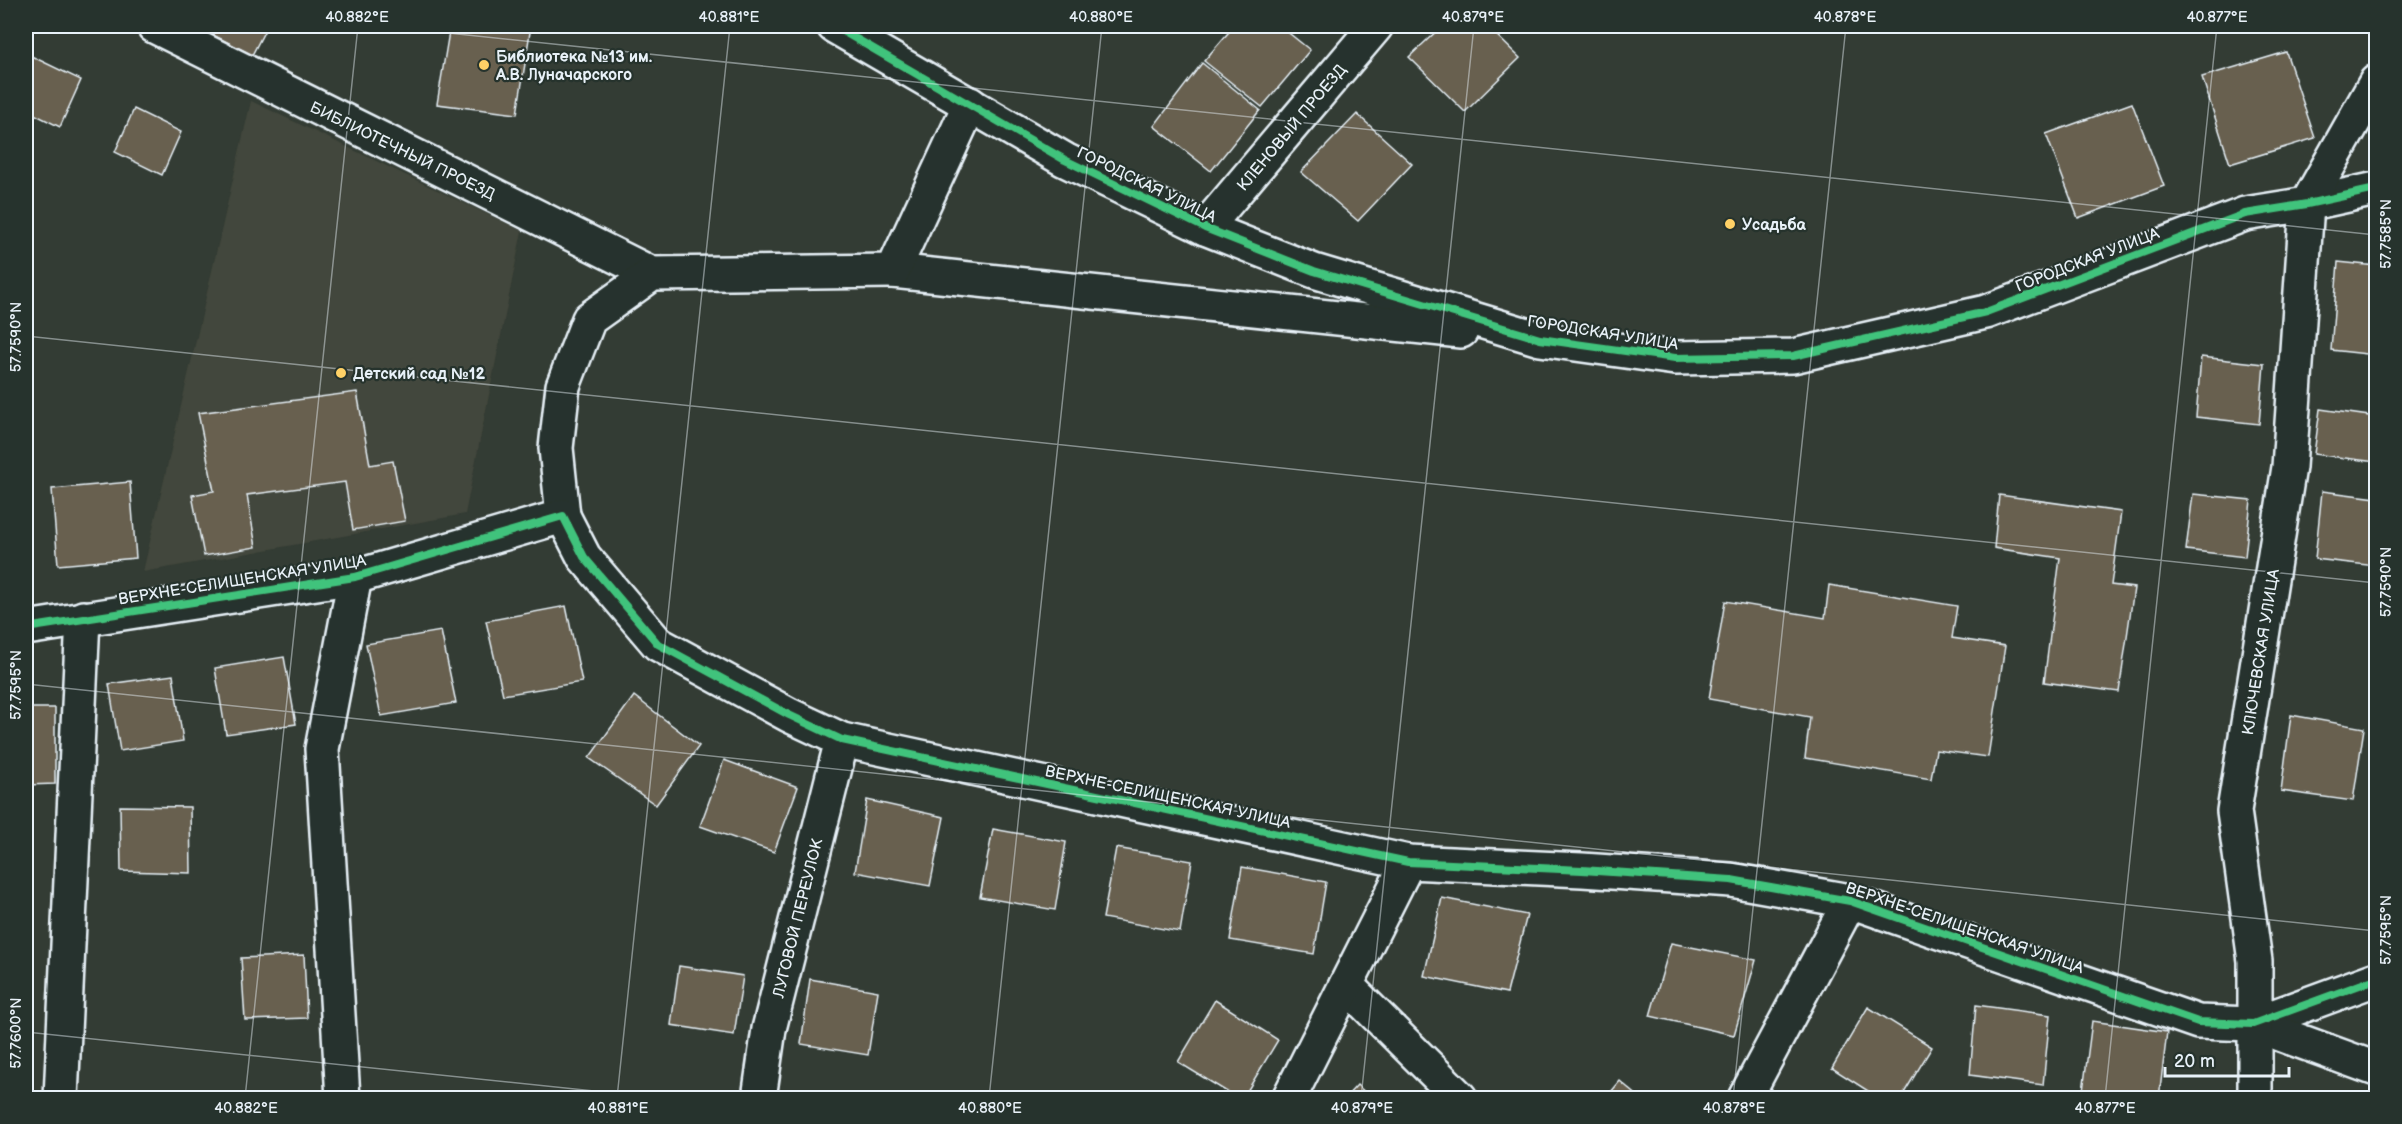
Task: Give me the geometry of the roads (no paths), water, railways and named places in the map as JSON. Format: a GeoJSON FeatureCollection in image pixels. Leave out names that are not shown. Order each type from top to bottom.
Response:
{"type":"FeatureCollection","features":[{"type":"Feature","properties":{"kind":"street","name":"БИБЛИОТЕЧНЫЙ ПРОЕЗД"},"geometry":{"type":"LineString","coordinates":[[154,26],[652,274]]}},
{"type":"Feature","properties":{"kind":"street","name":"ГОРОДСКАЯ УЛИЦА"},"geometry":{"type":"LineString","coordinates":[[834,26],[1065,160],[1205,228],[1314,271],[1540,339],[1675,358],[1793,356],[1986,312],[2245,214],[2376,189]]}},
{"type":"Feature","properties":{"kind":"street","name":"КЛЕНОВЫЙ ПРОЕЗД"},"geometry":{"type":"LineString","coordinates":[[1205,228],[1376,26]]}},
{"type":"Feature","properties":{"kind":"street"},"geometry":{"type":"LineString","coordinates":[[2307,204],[2376,82]]}},
{"type":"Feature","properties":{"kind":"street"},"geometry":{"type":"LineString","coordinates":[[893,271],[970,104]]}},
{"type":"Feature","properties":{"kind":"street","name":"КЛЮЧЕВСКАЯ УЛИЦА"},"geometry":{"type":"LineString","coordinates":[[2255,1098],[2254,961],[2234,811],[2289,467],[2307,204]]}},
{"type":"Feature","properties":{"kind":"street"},"geometry":{"type":"LineString","coordinates":[[563,516],[556,448],[563,386],[589,319],[652,274],[893,271],[1540,339]]}},
{"type":"Feature","properties":{"kind":"street","name":"ВЕРХНЕ-СЕЛИЩЕНСКАЯ УЛИЦА"},"geometry":{"type":"LineString","coordinates":[[26,628],[356,577],[563,516],[585,557],[658,644],[789,715],[842,740],[1408,862],[1731,880],[1850,901],[2198,1022],[2253,1024],[2376,979]]}},
{"type":"Feature","properties":{"kind":"street"},"geometry":{"type":"LineString","coordinates":[[343,1098],[322,749],[356,577]]}},
{"type":"Feature","properties":{"kind":"street"},"geometry":{"type":"LineString","coordinates":[[61,1098],[83,618]]}},
{"type":"Feature","properties":{"kind":"street","name":"ЛУГОВОЙ ПЕРЕУЛОК"},"geometry":{"type":"LineString","coordinates":[[759,1098],[769,1029],[842,740]]}},
{"type":"Feature","properties":{"kind":"street"},"geometry":{"type":"LineString","coordinates":[[1289,1098],[1408,862]]}},
{"type":"Feature","properties":{"kind":"street"},"geometry":{"type":"LineString","coordinates":[[1745,1098],[1850,901]]}},
{"type":"Feature","properties":{"kind":"street"},"geometry":{"type":"LineString","coordinates":[[1346,985],[1460,1098]]}},
{"type":"Feature","properties":{"kind":"street"},"geometry":{"type":"LineString","coordinates":[[2253,1024],[2376,1069]]}},
{"type":"Feature","properties":{"kind":"place","name":"Библиотека №13 им. А.В. Луначарского"},"geometry":{"type":"Point","coordinates":[484,65]}},
{"type":"Feature","properties":{"kind":"place","name":"Усадьба"},"geometry":{"type":"Point","coordinates":[1730,224]}},
{"type":"Feature","properties":{"kind":"place","name":"Детский сад №12"},"geometry":{"type":"Point","coordinates":[341,373]}}]}
